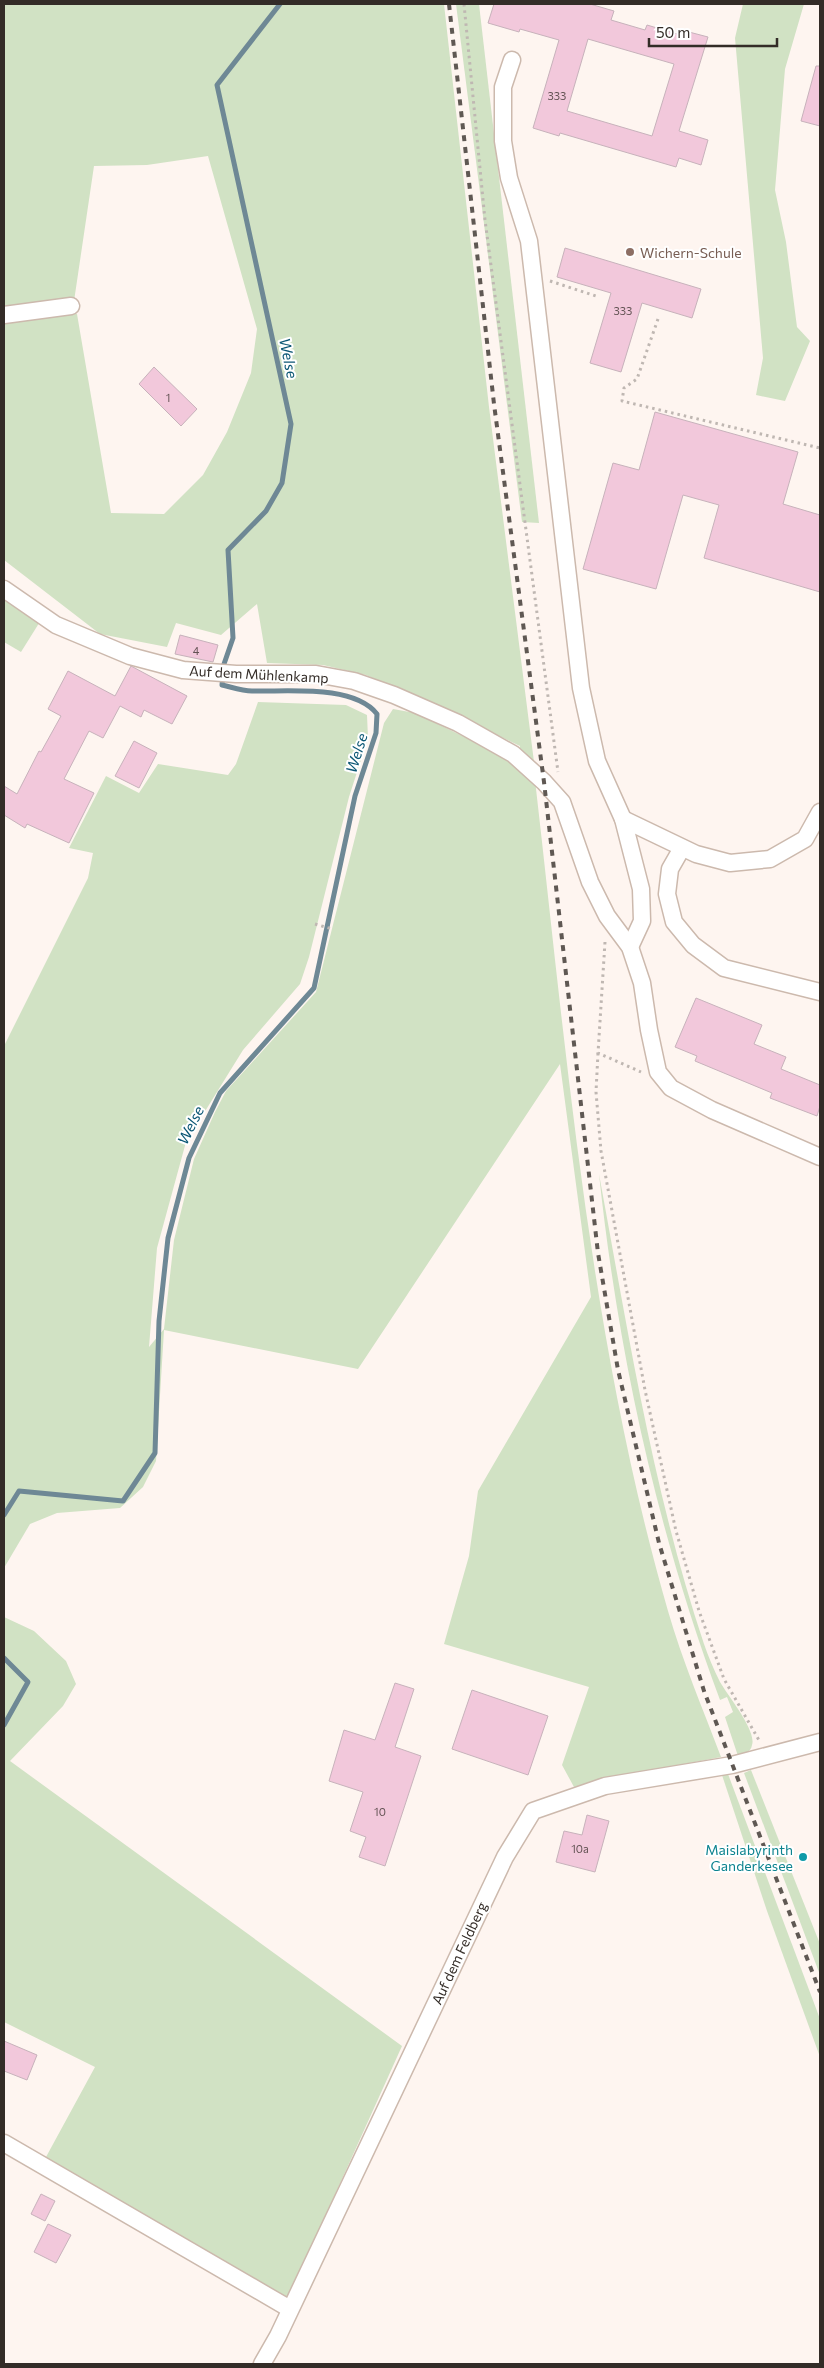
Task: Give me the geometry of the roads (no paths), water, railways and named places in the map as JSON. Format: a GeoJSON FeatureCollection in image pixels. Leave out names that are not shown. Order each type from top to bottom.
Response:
{"type":"FeatureCollection","features":[{"type":"Feature","properties":{"kind":"street"},"geometry":{"type":"LineString","coordinates":[[512,60],[503,87],[503,141],[509,178],[529,241],[581,688],[597,761],[623,819],[641,889],[642,921],[630,947]]}},
{"type":"Feature","properties":{"kind":"street"},"geometry":{"type":"LineString","coordinates":[[4,315],[71,306]]}},
{"type":"Feature","properties":{"kind":"street","name":"Auf dem Mühlenkamp"},"geometry":{"type":"LineString","coordinates":[[4,589],[56,625],[130,656],[183,670],[236,674],[316,674],[354,681],[394,695],[458,723],[513,754],[544,782],[562,802],[590,882],[607,916],[630,947],[642,983],[658,1072],[671,1088],[712,1110],[820,1157]]}},
{"type":"Feature","properties":{"kind":"street"},"geometry":{"type":"LineString","coordinates":[[623,819],[696,854],[730,863],[770,859],[805,839],[820,812]]}},
{"type":"Feature","properties":{"kind":"street"},"geometry":{"type":"LineString","coordinates":[[682,848],[670,869],[667,894],[674,922],[693,945],[724,968],[820,992]]}},
{"type":"Feature","properties":{"kind":"street","name":"Auf dem Feldberg"},"geometry":{"type":"LineString","coordinates":[[262,2364],[290,2309],[504,1858],[533,1811],[605,1786],[732,1765],[820,1742]]}},
{"type":"Feature","properties":{"kind":"street"},"geometry":{"type":"LineString","coordinates":[[4,2143],[290,2309]]}},
{"type":"Feature","properties":{"kind":"waterway","name":"Welse"},"geometry":{"type":"LineString","coordinates":[[4,1515],[19,1491],[123,1501],[155,1453],[159,1321],[168,1238],[189,1158],[220,1093],[314,988],[355,796],[376,733],[377,714],[366,704],[352,698],[319,692],[248,691],[222,685],[224,664],[233,638],[228,550],[266,511],[282,483],[291,424],[217,85],[280,4]]}},
{"type":"Feature","properties":{"kind":"waterway","name":"Welse"},"geometry":{"type":"LineString","coordinates":[[4,1658],[28,1682],[4,1725]]}},
{"type":"Feature","properties":{"kind":"railway"},"geometry":{"type":"LineString","coordinates":[[449,4],[494,404],[544,782],[598,1253],[618,1370],[659,1543],[704,1691],[820,1992]]}},
{"type":"Feature","properties":{"kind":"place","name":"Wichern-Schule"},"geometry":{"type":"Point","coordinates":[630,252]}},
{"type":"Feature","properties":{"kind":"place","name":"Maislabyrinth Ganderkesee"},"geometry":{"type":"Point","coordinates":[803,1857]}}]}
